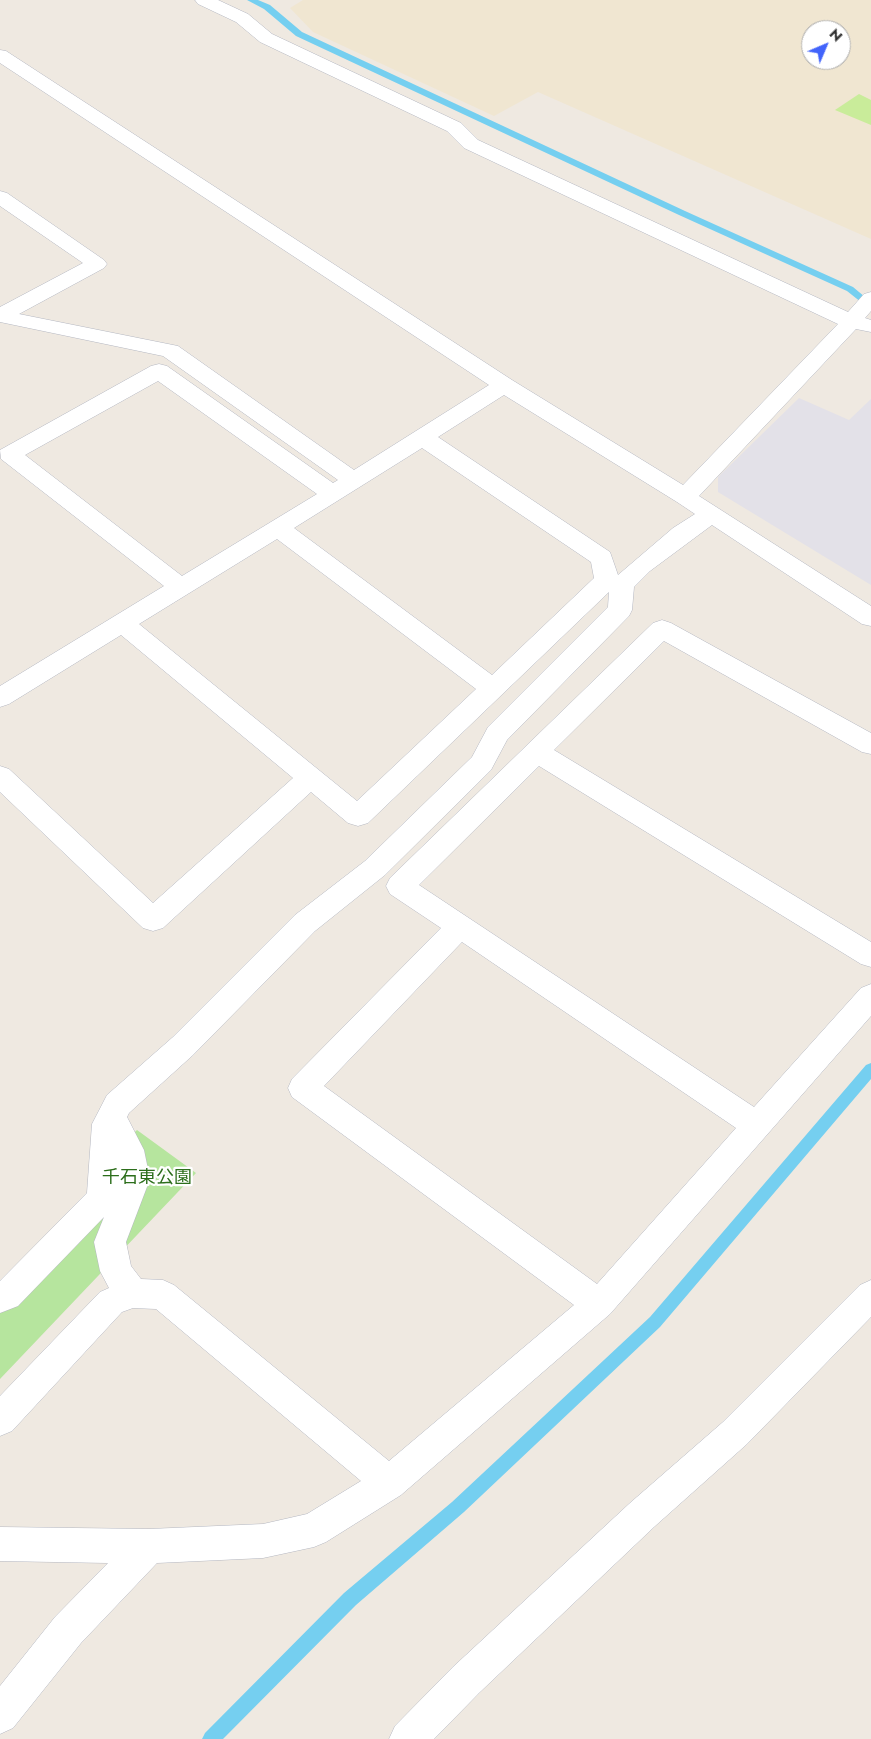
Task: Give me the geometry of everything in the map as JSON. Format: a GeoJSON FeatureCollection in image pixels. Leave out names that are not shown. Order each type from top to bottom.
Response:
{"type":"FeatureCollection","features":[{"type":"Feature","properties":{"kind":"street"},"geometry":{"type":"LineString","coordinates":[[204,0],[242,18],[266,38],[454,127],[471,144],[861,324]]}},
{"type":"Feature","properties":{"kind":"street"},"geometry":{"type":"LineString","coordinates":[[0,55],[504,385],[712,514],[871,618]]}},
{"type":"Feature","properties":{"kind":"street"},"geometry":{"type":"LineString","coordinates":[[0,196],[97,264],[0,316]]}},
{"type":"Feature","properties":{"kind":"street"},"geometry":{"type":"LineString","coordinates":[[685,497],[861,324],[871,298]]}},
{"type":"Feature","properties":{"kind":"street"},"geometry":{"type":"LineString","coordinates":[[0,316],[170,351],[354,481]]}},
{"type":"Feature","properties":{"kind":"street"},"geometry":{"type":"LineString","coordinates":[[0,333],[23,321]]}},
{"type":"Feature","properties":{"kind":"street"},"geometry":{"type":"LineString","coordinates":[[179,358],[9,454],[182,588]]}},
{"type":"Feature","properties":{"kind":"street"},"geometry":{"type":"LineString","coordinates":[[159,371],[333,494]]}},
{"type":"Feature","properties":{"kind":"street"},"geometry":{"type":"LineString","coordinates":[[5,686],[123,624],[423,438],[504,385]]}},
{"type":"Feature","properties":{"kind":"street"},"geometry":{"type":"LineString","coordinates":[[123,624],[358,816],[607,580],[602,558],[423,438]]}},
{"type":"Feature","properties":{"kind":"street"},"geometry":{"type":"LineString","coordinates":[[0,1298],[7,1296],[102,1198],[107,1124],[118,1104],[183,1046],[305,923],[375,868],[482,763],[497,734],[620,610],[622,585],[642,564],[681,534],[712,514]]}},
{"type":"Feature","properties":{"kind":"street"},"geometry":{"type":"LineString","coordinates":[[278,528],[492,688]]}},
{"type":"Feature","properties":{"kind":"street"},"geometry":{"type":"LineString","coordinates":[[758,1126],[400,886],[662,629],[871,745]]}},
{"type":"Feature","properties":{"kind":"street"},"geometry":{"type":"LineString","coordinates":[[537,752],[871,956]]}},
{"type":"Feature","properties":{"kind":"street"},"geometry":{"type":"LineString","coordinates":[[0,776],[153,920],[311,777]]}},
{"type":"Feature","properties":{"kind":"street"},"geometry":{"type":"LineString","coordinates":[[460,927],[303,1088],[599,1304]]}},
{"type":"Feature","properties":{"kind":"street"},"geometry":{"type":"LineString","coordinates":[[0,1544],[149,1546],[263,1541],[314,1530],[389,1483],[599,1304],[674,1222],[871,996]]}},
{"type":"Feature","properties":{"kind":"street"},"geometry":{"type":"LineString","coordinates":[[111,1117],[129,1150],[134,1179],[110,1242],[116,1271],[132,1293]]}},
{"type":"Feature","properties":{"kind":"street"},"geometry":{"type":"LineString","coordinates":[[0,1420],[112,1302],[132,1293],[164,1295],[389,1483]]}},
{"type":"Feature","properties":{"kind":"street"},"geometry":{"type":"LineString","coordinates":[[408,1739],[466,1680],[628,1528],[735,1433],[871,1295]]}},
{"type":"Feature","properties":{"kind":"street"},"geometry":{"type":"LineString","coordinates":[[0,1715],[68,1630],[149,1546]]}},
{"type":"Feature","properties":{"kind":"shaded area"},"geometry":{"type":"Polygon","coordinates":[[[303,0],[871,0],[871,239],[538,92],[494,116],[313,32],[290,8],[303,0]]]}},
{"type":"Feature","properties":{"kind":"shaded area"},"geometry":{"type":"Polygon","coordinates":[[[799,398],[849,420],[871,399],[871,585],[718,492],[718,477],[799,398]]]}},
{"type":"Feature","properties":{"kind":"green space"},"geometry":{"type":"Polygon","coordinates":[[[859,94],[871,100],[871,125],[835,110],[859,94]]]}},
{"type":"Feature","properties":{"kind":"green space","name":"千石東公園"},"geometry":{"type":"Polygon","coordinates":[[[137,1130],[196,1173],[0,1379],[0,1308],[113,1204],[115,1150],[137,1130]]]}},
{"type":"Feature","properties":{"kind":"waterway"},"geometry":{"type":"LineString","coordinates":[[251,0],[267,7],[299,34],[682,213],[850,289],[871,307]]}},
{"type":"Feature","properties":{"kind":"waterway"},"geometry":{"type":"LineString","coordinates":[[211,1739],[350,1599],[458,1507],[655,1322],[871,1069]]}}]}
